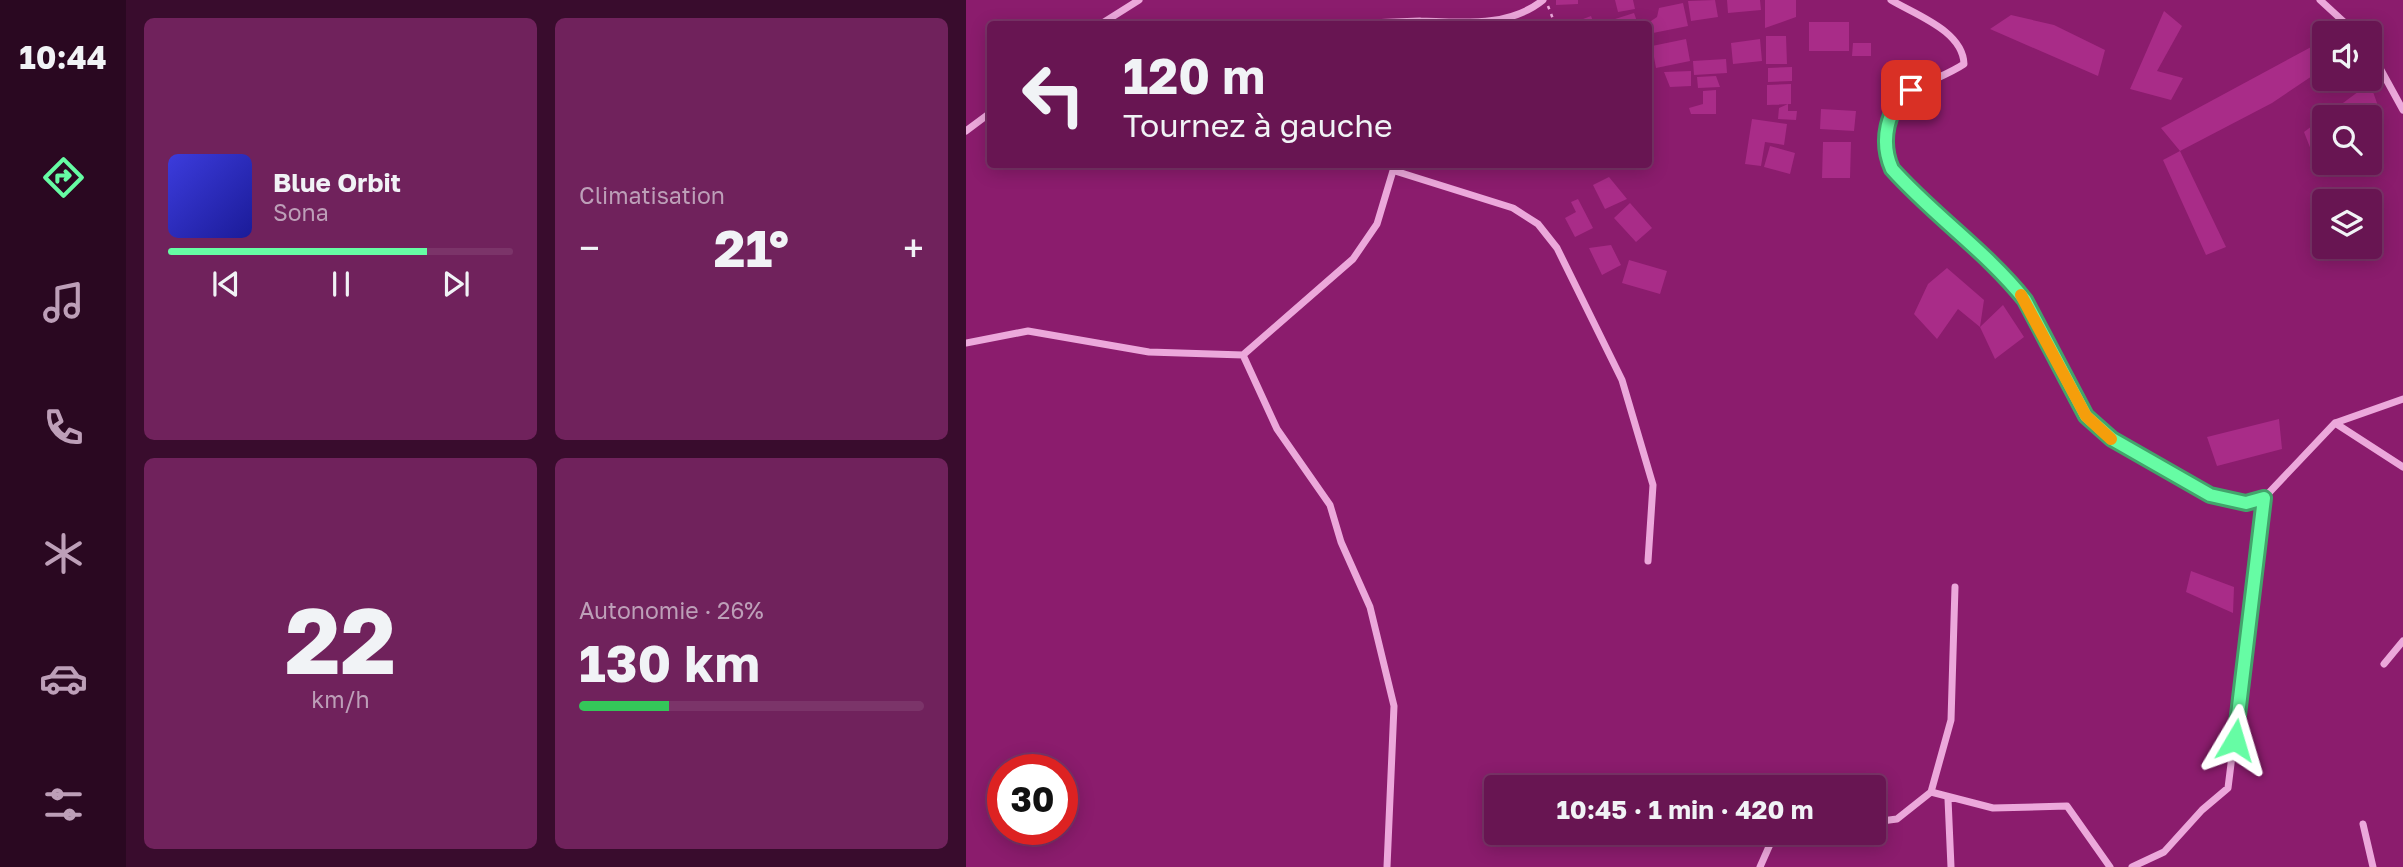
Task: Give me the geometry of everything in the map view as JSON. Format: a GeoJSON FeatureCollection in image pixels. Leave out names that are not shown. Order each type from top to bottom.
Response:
{"type":"FeatureCollection","features":[{"type":"Feature","properties":{"kind":"street"},"geometry":{"type":"LineString","coordinates":[[1106,21],[1139,0]]}},
{"type":"Feature","properties":{"kind":"street"},"geometry":{"type":"LineString","coordinates":[[1491,21],[1531,10],[1545,0]]}},
{"type":"Feature","properties":{"kind":"street"},"geometry":{"type":"LineString","coordinates":[[1891,0],[1954,39],[1963,51],[1964,64],[1900,98],[1889,118],[1884,152],[1892,169],[2004,273],[2025,300],[2086,416],[2112,439],[2210,495],[2246,503],[2264,498],[2335,423],[2403,399]]}},
{"type":"Feature","properties":{"kind":"street"},"geometry":{"type":"LineString","coordinates":[[2320,0],[2343,21]]}},
{"type":"Feature","properties":{"kind":"street"},"geometry":{"type":"LineString","coordinates":[[2382,72],[2403,110]]}},
{"type":"Feature","properties":{"kind":"street"},"geometry":{"type":"LineString","coordinates":[[966,131],[987,115]]}},
{"type":"Feature","properties":{"kind":"street"},"geometry":{"type":"LineString","coordinates":[[966,343],[1028,331],[1149,352],[1243,355],[1353,259],[1377,223],[1395,168],[1439,187],[1513,208],[1538,224],[1557,248],[1622,380],[1653,485],[1648,561]]}},
{"type":"Feature","properties":{"kind":"street"},"geometry":{"type":"LineString","coordinates":[[1243,355],[1276,429],[1330,505],[1341,542],[1370,607],[1394,706],[1387,867]]}},
{"type":"Feature","properties":{"kind":"street"},"geometry":{"type":"LineString","coordinates":[[2335,423],[2403,467]]}},
{"type":"Feature","properties":{"kind":"street"},"geometry":{"type":"LineString","coordinates":[[2133,867],[2164,852],[2202,810],[2228,788],[2264,498]]}},
{"type":"Feature","properties":{"kind":"street"},"geometry":{"type":"LineString","coordinates":[[1886,820],[1897,819],[1931,792],[1951,720],[1955,587]]}},
{"type":"Feature","properties":{"kind":"street"},"geometry":{"type":"LineString","coordinates":[[2384,664],[2403,641]]}},
{"type":"Feature","properties":{"kind":"street"},"geometry":{"type":"LineString","coordinates":[[1931,792],[1948,799],[1993,808],[2067,806],[2110,867]]}},
{"type":"Feature","properties":{"kind":"street"},"geometry":{"type":"LineString","coordinates":[[1948,799],[1951,867]]}},
{"type":"Feature","properties":{"kind":"street"},"geometry":{"type":"LineString","coordinates":[[2363,824],[2373,867]]}},
{"type":"Feature","properties":{"kind":"street"},"geometry":{"type":"LineString","coordinates":[[1760,867],[1770,845]]}},
{"type":"Feature","properties":{"kind":"path"},"geometry":{"type":"LineString","coordinates":[[1545,0],[1554,21]]}},
{"type":"Feature","properties":{"kind":"building"},"geometry":{"type":"Polygon","coordinates":[[[1556,0],[1578,0],[1578,4],[1556,5],[1556,0]]]}},
{"type":"Feature","properties":{"kind":"building"},"geometry":{"type":"Polygon","coordinates":[[[1615,0],[1633,0],[1635,9],[1618,12],[1615,0]]]}},
{"type":"Feature","properties":{"kind":"building"},"geometry":{"type":"Polygon","coordinates":[[[1715,0],[1718,17],[1691,21],[1688,1],[1715,0]]]}},
{"type":"Feature","properties":{"kind":"building"},"geometry":{"type":"Polygon","coordinates":[[[1727,0],[1760,0],[1761,10],[1728,13],[1727,0]]]}},
{"type":"Feature","properties":{"kind":"building"},"geometry":{"type":"Polygon","coordinates":[[[1765,0],[1796,0],[1796,17],[1765,28],[1765,0]]]}},
{"type":"Feature","properties":{"kind":"building"},"geometry":{"type":"Polygon","coordinates":[[[1683,3],[1688,26],[1653,33],[1651,21],[1657,17],[1659,8],[1683,3]]]}},
{"type":"Feature","properties":{"kind":"building"},"geometry":{"type":"Polygon","coordinates":[[[2164,11],[2182,26],[2157,71],[2183,78],[2171,100],[2130,89],[2164,11]]]}},
{"type":"Feature","properties":{"kind":"building"},"geometry":{"type":"Polygon","coordinates":[[[1634,13],[1637,21],[1615,21],[1634,13]]]}},
{"type":"Feature","properties":{"kind":"building"},"geometry":{"type":"Polygon","coordinates":[[[2011,15],[2054,25],[2105,50],[2098,76],[1990,29],[2011,15]]]}},
{"type":"Feature","properties":{"kind":"building"},"geometry":{"type":"Polygon","coordinates":[[[1591,16],[1593,21],[1578,21],[1591,16]]]}},
{"type":"Feature","properties":{"kind":"building"},"geometry":{"type":"Polygon","coordinates":[[[1809,22],[1849,22],[1849,51],[1809,51],[1809,22]]]}},
{"type":"Feature","properties":{"kind":"building"},"geometry":{"type":"Polygon","coordinates":[[[1766,36],[1786,36],[1787,64],[1766,64],[1766,36]]]}},
{"type":"Feature","properties":{"kind":"building"},"geometry":{"type":"Polygon","coordinates":[[[1686,39],[1690,61],[1656,68],[1652,46],[1686,39]]]}},
{"type":"Feature","properties":{"kind":"building"},"geometry":{"type":"Polygon","coordinates":[[[1760,39],[1762,61],[1733,64],[1731,43],[1760,39]]]}},
{"type":"Feature","properties":{"kind":"building"},"geometry":{"type":"Polygon","coordinates":[[[1853,43],[1871,43],[1871,56],[1852,56],[1853,43]]]}},
{"type":"Feature","properties":{"kind":"building"},"geometry":{"type":"Polygon","coordinates":[[[2312,47],[2312,76],[2272,103],[2180,151],[2161,128],[2312,47]]]}},
{"type":"Feature","properties":{"kind":"building"},"geometry":{"type":"Polygon","coordinates":[[[1726,59],[1727,73],[1694,75],[1693,61],[1726,59]]]}},
{"type":"Feature","properties":{"kind":"building"},"geometry":{"type":"Polygon","coordinates":[[[1792,67],[1792,81],[1768,82],[1768,68],[1792,67]]]}},
{"type":"Feature","properties":{"kind":"building"},"geometry":{"type":"Polygon","coordinates":[[[1691,71],[1691,86],[1670,87],[1664,72],[1691,71]]]}},
{"type":"Feature","properties":{"kind":"building"},"geometry":{"type":"Polygon","coordinates":[[[1716,76],[1720,87],[1698,88],[1697,77],[1716,76]]]}},
{"type":"Feature","properties":{"kind":"building"},"geometry":{"type":"Polygon","coordinates":[[[1791,84],[1791,104],[1767,105],[1767,85],[1791,84]]]}},
{"type":"Feature","properties":{"kind":"building"},"geometry":{"type":"Polygon","coordinates":[[[1716,90],[1716,114],[1691,114],[1689,108],[1703,104],[1703,91],[1716,90]]]}},
{"type":"Feature","properties":{"kind":"building"},"geometry":{"type":"Polygon","coordinates":[[[2359,91],[2373,91],[2378,105],[2340,105],[2359,91]]]}},
{"type":"Feature","properties":{"kind":"building"},"geometry":{"type":"Polygon","coordinates":[[[1788,104],[1788,111],[1797,111],[1796,120],[1778,119],[1779,108],[1788,104]]]}},
{"type":"Feature","properties":{"kind":"building"},"geometry":{"type":"Polygon","coordinates":[[[1821,109],[1856,111],[1854,131],[1820,129],[1821,109]]]}},
{"type":"Feature","properties":{"kind":"building"},"geometry":{"type":"Polygon","coordinates":[[[1752,119],[1787,124],[1784,145],[1765,142],[1761,166],[1745,164],[1752,119]]]}},
{"type":"Feature","properties":{"kind":"building"},"geometry":{"type":"Polygon","coordinates":[[[2312,126],[2312,152],[2304,132],[2312,126]]]}},
{"type":"Feature","properties":{"kind":"building"},"geometry":{"type":"Polygon","coordinates":[[[1823,142],[1851,142],[1850,178],[1822,178],[1823,142]]]}},
{"type":"Feature","properties":{"kind":"building"},"geometry":{"type":"Polygon","coordinates":[[[1770,146],[1795,153],[1790,174],[1764,167],[1770,146]]]}},
{"type":"Feature","properties":{"kind":"building"},"geometry":{"type":"Polygon","coordinates":[[[2180,151],[2226,247],[2206,255],[2163,160],[2180,151]]]}},
{"type":"Feature","properties":{"kind":"building"},"geometry":{"type":"Polygon","coordinates":[[[1609,177],[1627,199],[1605,209],[1593,185],[1609,177]]]}},
{"type":"Feature","properties":{"kind":"building"},"geometry":{"type":"Polygon","coordinates":[[[1578,199],[1593,228],[1575,237],[1565,218],[1576,212],[1571,202],[1578,199]]]}},
{"type":"Feature","properties":{"kind":"building"},"geometry":{"type":"Polygon","coordinates":[[[1630,203],[1652,228],[1636,242],[1614,218],[1630,203]]]}},
{"type":"Feature","properties":{"kind":"building"},"geometry":{"type":"Polygon","coordinates":[[[1611,245],[1621,265],[1602,275],[1589,248],[1611,245]]]}},
{"type":"Feature","properties":{"kind":"building"},"geometry":{"type":"Polygon","coordinates":[[[1629,260],[1667,271],[1660,294],[1622,283],[1629,260]]]}},
{"type":"Feature","properties":{"kind":"building"},"geometry":{"type":"Polygon","coordinates":[[[1947,268],[1984,300],[1980,327],[1958,309],[1937,339],[1914,314],[1928,284],[1947,268]]]}},
{"type":"Feature","properties":{"kind":"building"},"geometry":{"type":"Polygon","coordinates":[[[2003,305],[2024,337],[1995,359],[1980,327],[2003,305]]]}},
{"type":"Feature","properties":{"kind":"building"},"geometry":{"type":"Polygon","coordinates":[[[2279,419],[2282,449],[2217,466],[2207,437],[2279,419]]]}},
{"type":"Feature","properties":{"kind":"building"},"geometry":{"type":"Polygon","coordinates":[[[2191,571],[2234,587],[2233,613],[2186,592],[2191,571]]]}},
{"type":"Feature","properties":{"kind":"slow traffic"},"geometry":{"type":"LineString","coordinates":[[2021,295],[2086,416],[2111,439]]}},
{"type":"Feature","properties":{"kind":"route"},"geometry":{"type":"LineString","coordinates":[[1911,90],[1900,98],[1889,118],[1884,152],[1892,169],[2004,273],[2025,300],[2086,416],[2112,439],[2210,495],[2231,502],[2246,503],[2264,498],[2235,740]]}}]}
